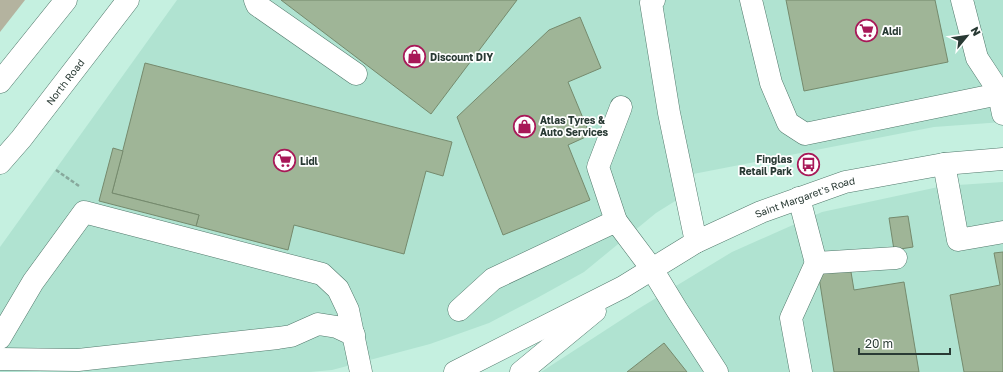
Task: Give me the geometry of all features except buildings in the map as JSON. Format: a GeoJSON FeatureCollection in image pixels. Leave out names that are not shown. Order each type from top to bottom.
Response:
{"type":"FeatureCollection","features":[{"type":"Feature","properties":{"kind":"main road"},"geometry":{"type":"LineString","coordinates":[[0,82],[66,0]]}},
{"type":"Feature","properties":{"kind":"main road","name":"North Road"},"geometry":{"type":"LineString","coordinates":[[0,163],[21,139],[128,0]]}},
{"type":"Feature","properties":{"kind":"main road"},"geometry":{"type":"LineString","coordinates":[[255,0],[257,5],[356,74]]}},
{"type":"Feature","properties":{"kind":"main road"},"geometry":{"type":"LineString","coordinates":[[654,0],[651,3],[669,113],[696,242]]}},
{"type":"Feature","properties":{"kind":"main road"},"geometry":{"type":"LineString","coordinates":[[751,0],[771,83],[788,123],[805,134],[998,90],[977,58],[962,0]]}},
{"type":"Feature","properties":{"kind":"main road"},"geometry":{"type":"LineString","coordinates":[[622,107],[598,167],[616,221],[652,269],[717,372]]}},
{"type":"Feature","properties":{"kind":"main road","name":"Saint Margaret's Road"},"geometry":{"type":"LineString","coordinates":[[455,372],[623,286],[696,242],[761,212],[845,182],[944,164],[1003,159]]}},
{"type":"Feature","properties":{"kind":"main road"},"geometry":{"type":"LineString","coordinates":[[944,164],[958,240],[1003,232]]}},
{"type":"Feature","properties":{"kind":"main road"},"geometry":{"type":"LineString","coordinates":[[799,198],[816,263],[791,318],[801,372]]}},
{"type":"Feature","properties":{"kind":"main road"},"geometry":{"type":"LineString","coordinates":[[0,338],[33,282],[84,212],[322,274],[338,289],[348,310],[361,372]]}},
{"type":"Feature","properties":{"kind":"main road"},"geometry":{"type":"LineString","coordinates":[[459,310],[493,279],[616,221]]}},
{"type":"Feature","properties":{"kind":"main road"},"geometry":{"type":"LineString","coordinates":[[816,263],[896,258]]}},
{"type":"Feature","properties":{"kind":"main road","name":"Saint Margaret's Road"},"geometry":{"type":"LineString","coordinates":[[521,372],[623,286]]}},
{"type":"Feature","properties":{"kind":"main road"},"geometry":{"type":"LineString","coordinates":[[0,359],[78,360],[270,339],[291,336],[318,324],[337,327],[354,335]]}},
{"type":"Feature","properties":{"kind":"shaded area"},"geometry":{"type":"Polygon","coordinates":[[[0,0],[25,0],[0,32],[0,0]]]}},
{"type":"Feature","properties":{"kind":"shaded area"},"geometry":{"type":"Polygon","coordinates":[[[177,0],[1003,0],[1003,122],[934,127],[688,175],[688,193],[656,213],[584,272],[537,298],[489,323],[430,344],[332,370],[310,372],[0,372],[0,247],[177,0]]]}},
{"type":"Feature","properties":{"kind":"shaded area"},"geometry":{"type":"Polygon","coordinates":[[[1003,182],[1003,372],[541,372],[638,309],[732,252],[822,212],[943,186],[1003,182]]]}},
{"type":"Feature","properties":{"kind":"place","name":"Aldi"},"geometry":{"type":"Point","coordinates":[867,31]}},
{"type":"Feature","properties":{"kind":"place","name":"Discount DIY"},"geometry":{"type":"Point","coordinates":[415,57]}},
{"type":"Feature","properties":{"kind":"place","name":"Atlas Tyres & Auto Services"},"geometry":{"type":"Point","coordinates":[524,126]}},
{"type":"Feature","properties":{"kind":"place","name":"Lidl"},"geometry":{"type":"Point","coordinates":[284,161]}},
{"type":"Feature","properties":{"kind":"place","name":"Finglas Retail Park"},"geometry":{"type":"Point","coordinates":[808,165]}}]}
